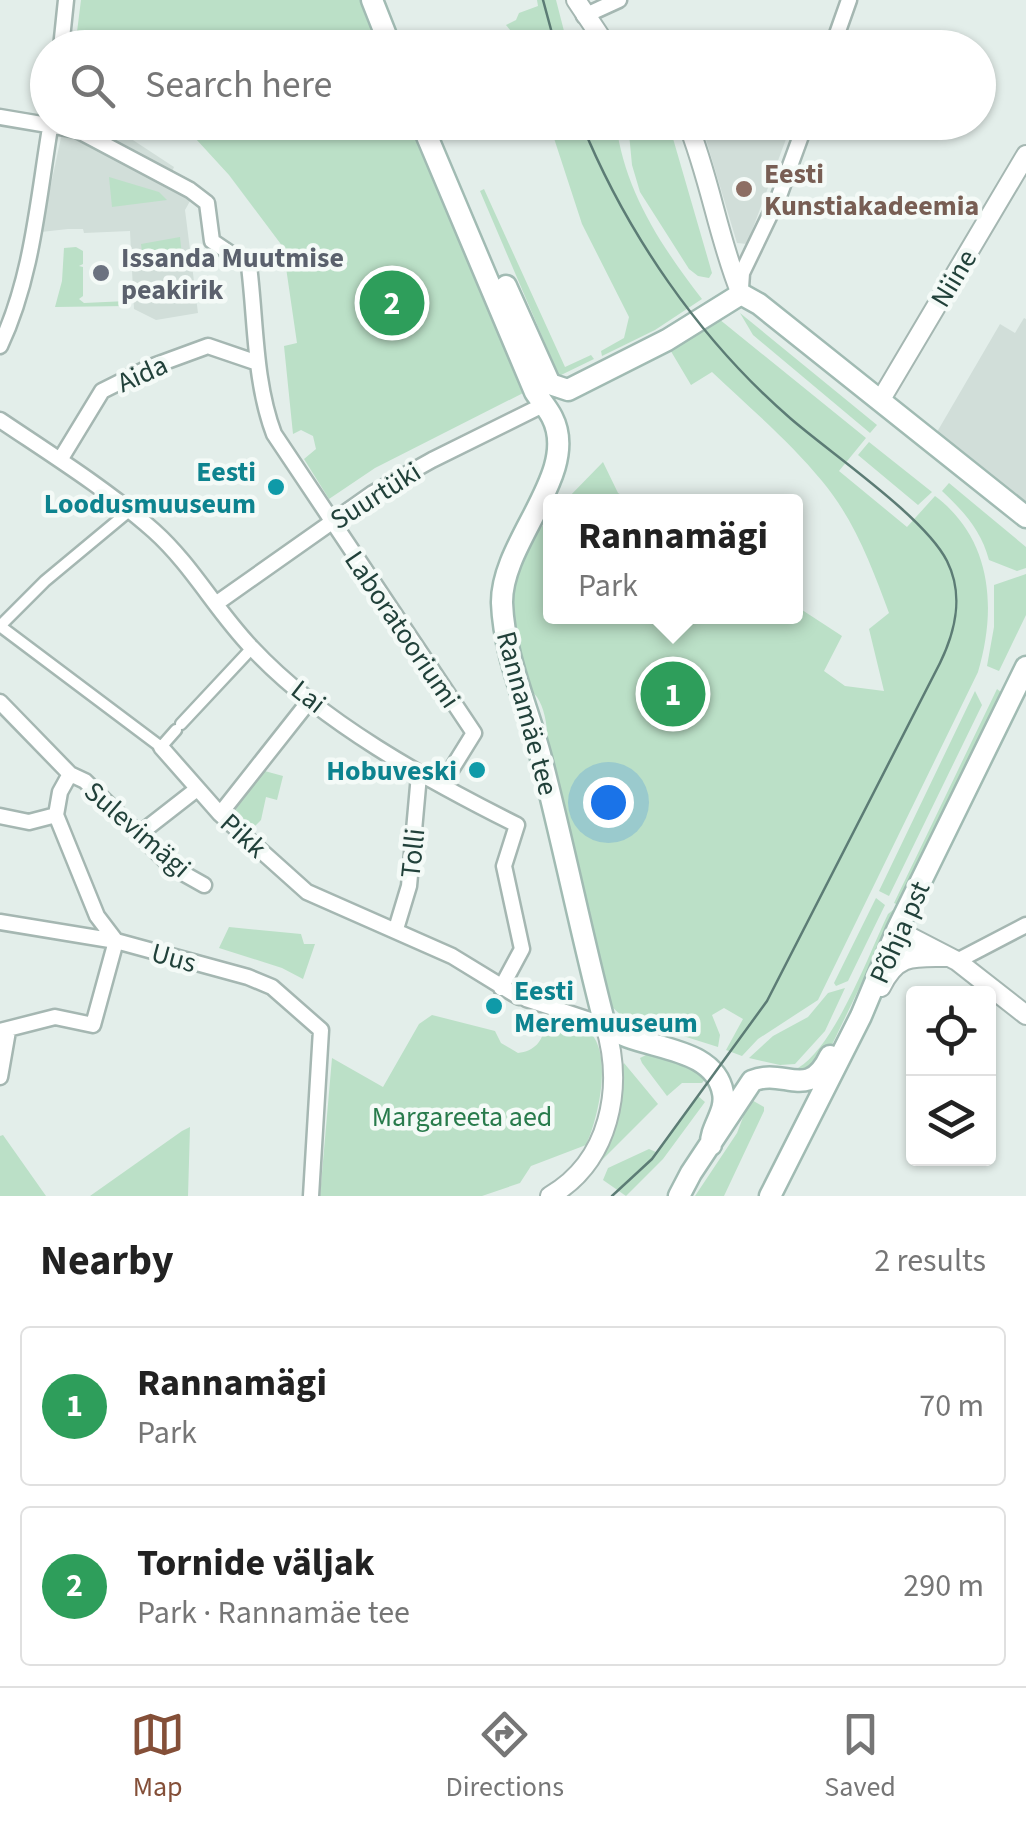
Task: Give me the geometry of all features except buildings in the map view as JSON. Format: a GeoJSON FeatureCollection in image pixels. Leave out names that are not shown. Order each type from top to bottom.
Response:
{"type":"FeatureCollection","features":[{"type":"Feature","properties":{"kind":"main road"},"geometry":{"type":"LineString","coordinates":[[372,0],[383,30]]}},
{"type":"Feature","properties":{"kind":"main road"},"geometry":{"type":"LineString","coordinates":[[384,0],[394,30]]}},
{"type":"Feature","properties":{"kind":"main road","name":"Rannamäe tee"},"geometry":{"type":"LineString","coordinates":[[430,140],[543,405],[553,418],[558,453],[545,494]]}},
{"type":"Feature","properties":{"kind":"main road"},"geometry":{"type":"LineString","coordinates":[[438,140],[550,384],[568,390],[667,340],[741,294],[759,304],[1026,517]]}},
{"type":"Feature","properties":{"kind":"main road","name":"Rannamäe tee"},"geometry":{"type":"LineString","coordinates":[[543,497],[509,560],[502,600],[504,632],[541,756],[605,1025]]}},
{"type":"Feature","properties":{"kind":"main road","name":"Põhja pst"},"geometry":{"type":"LineString","coordinates":[[770,1196],[861,1016],[898,930],[1026,666]]}},
{"type":"Feature","properties":{"kind":"main road"},"geometry":{"type":"LineString","coordinates":[[679,1196],[752,1081],[764,1076],[796,1083],[818,1074],[826,1065],[888,934],[898,930]]}},
{"type":"Feature","properties":{"kind":"main road"},"geometry":{"type":"LineString","coordinates":[[605,1025],[619,1034],[705,1065],[720,1081],[724,1094],[722,1112],[710,1135],[711,1145]]}},
{"type":"Feature","properties":{"kind":"main road"},"geometry":{"type":"LineString","coordinates":[[661,1196],[691,1172]]}},
{"type":"Feature","properties":{"kind":"street"},"geometry":{"type":"LineString","coordinates":[[63,30],[66,0]]}},
{"type":"Feature","properties":{"kind":"street"},"geometry":{"type":"LineString","coordinates":[[595,30],[580,8],[620,0]]}},
{"type":"Feature","properties":{"kind":"street"},"geometry":{"type":"LineString","coordinates":[[838,30],[849,0]]}},
{"type":"Feature","properties":{"kind":"street"},"geometry":{"type":"LineString","coordinates":[[0,116],[30,120]]}},
{"type":"Feature","properties":{"kind":"street"},"geometry":{"type":"LineString","coordinates":[[0,346],[17,305],[28,262],[47,140]]}},
{"type":"Feature","properties":{"kind":"street","name":"Laboratooriumi"},"geometry":{"type":"LineString","coordinates":[[97,140],[207,203],[212,241],[249,266],[258,363],[274,434],[474,733],[442,784]]}},
{"type":"Feature","properties":{"kind":"street"},"geometry":{"type":"LineString","coordinates":[[694,140],[726,257],[741,294]]}},
{"type":"Feature","properties":{"kind":"street"},"geometry":{"type":"LineString","coordinates":[[741,294],[742,273],[779,196],[799,140]]}},
{"type":"Feature","properties":{"kind":"street","name":"Niine"},"geometry":{"type":"LineString","coordinates":[[880,401],[1026,154]]}},
{"type":"Feature","properties":{"kind":"street","name":"Aida"},"geometry":{"type":"LineString","coordinates":[[60,460],[102,391],[148,368],[208,346],[258,363]]}},
{"type":"Feature","properties":{"kind":"street","name":"Suurtüki"},"geometry":{"type":"LineString","coordinates":[[217,603],[330,522],[432,460],[543,405]]}},
{"type":"Feature","properties":{"kind":"street","name":"Lai"},"geometry":{"type":"LineString","coordinates":[[0,420],[60,460],[167,544],[252,648],[310,700],[419,775],[517,825],[504,866],[522,948],[501,988]]}},
{"type":"Feature","properties":{"kind":"street"},"geometry":{"type":"LineString","coordinates":[[0,626],[45,580],[128,512]]}},
{"type":"Feature","properties":{"kind":"street","name":"Pikk"},"geometry":{"type":"LineString","coordinates":[[0,626],[161,746],[220,814],[307,892],[452,956],[522,998],[605,1025]]}},
{"type":"Feature","properties":{"kind":"street"},"geometry":{"type":"LineString","coordinates":[[161,746],[252,648]]}},
{"type":"Feature","properties":{"kind":"street"},"geometry":{"type":"LineString","coordinates":[[220,814],[310,700]]}},
{"type":"Feature","properties":{"kind":"street","name":"Sulevimägi"},"geometry":{"type":"LineString","coordinates":[[0,702],[70,774],[85,781],[172,867],[204,885]]}},
{"type":"Feature","properties":{"kind":"street"},"geometry":{"type":"LineString","coordinates":[[0,1076],[4,1031],[55,1016],[94,1024],[116,941],[96,916],[56,814],[60,792],[70,774]]}},
{"type":"Feature","properties":{"kind":"street","name":"Tolli"},"geometry":{"type":"LineString","coordinates":[[396,929],[409,886],[419,775]]}},
{"type":"Feature","properties":{"kind":"street"},"geometry":{"type":"LineString","coordinates":[[138,835],[198,788]]}},
{"type":"Feature","properties":{"kind":"street"},"geometry":{"type":"LineString","coordinates":[[0,816],[29,822],[56,814]]}},
{"type":"Feature","properties":{"kind":"street","name":"Uus"},"geometry":{"type":"LineString","coordinates":[[0,922],[116,941],[248,977],[272,987],[322,1030],[311,1196]]}},
{"type":"Feature","properties":{"kind":"street"},"geometry":{"type":"LineString","coordinates":[[861,1016],[888,972],[899,962],[912,957],[954,959],[1026,924]]}},
{"type":"Feature","properties":{"kind":"street"},"geometry":{"type":"LineString","coordinates":[[898,930],[954,959],[1026,1015]]}},
{"type":"Feature","properties":{"kind":"street","name":"Rannamäe tee"},"geometry":{"type":"LineString","coordinates":[[550,1196],[580,1174],[608,1122],[613,1075],[605,1025]]}},
{"type":"Feature","properties":{"kind":"shaded area"},"geometry":{"type":"Polygon","coordinates":[[[60,140],[133,140],[174,167],[172,172],[198,187],[185,210],[198,313],[156,320],[134,309],[130,231],[41,232],[60,140]]]}},
{"type":"Feature","properties":{"kind":"shaded area","name":"Eesti Kunstiakadeemia"},"geometry":{"type":"Polygon","coordinates":[[[706,140],[786,140],[747,244],[737,243],[706,140]]]}},
{"type":"Feature","properties":{"kind":"shaded area"},"geometry":{"type":"Polygon","coordinates":[[[1024,318],[1026,504],[937,432],[1000,324],[1015,333],[1024,318]]]}},
{"type":"Feature","properties":{"kind":"green space"},"geometry":{"type":"Polygon","coordinates":[[[81,0],[363,0],[376,30],[77,30],[81,0]]]}},
{"type":"Feature","properties":{"kind":"green space"},"geometry":{"type":"Polygon","coordinates":[[[537,0],[556,0],[564,30],[510,30],[506,25],[516,20],[519,13],[538,6],[537,0]]]}},
{"type":"Feature","properties":{"kind":"green space"},"geometry":{"type":"Polygon","coordinates":[[[197,140],[423,140],[529,390],[375,468],[329,499],[304,459],[316,449],[313,436],[301,430],[293,434],[284,346],[297,343],[283,247],[229,175],[197,140]]]}},
{"type":"Feature","properties":{"kind":"green space"},"geometry":{"type":"Polygon","coordinates":[[[555,140],[619,140],[627,171],[647,216],[702,299],[655,330],[602,356],[601,351],[624,338],[629,317],[582,224],[555,140]]]}},
{"type":"Feature","properties":{"kind":"green space"},"geometry":{"type":"Polygon","coordinates":[[[630,140],[673,140],[712,273],[709,278],[689,269],[640,192],[630,140]]]}},
{"type":"Feature","properties":{"kind":"green space"},"geometry":{"type":"Polygon","coordinates":[[[109,177],[159,192],[167,200],[112,207],[109,177]]]}},
{"type":"Feature","properties":{"kind":"green space"},"geometry":{"type":"Polygon","coordinates":[[[484,189],[565,367],[591,355],[594,359],[559,376],[480,191],[484,189]]]}},
{"type":"Feature","properties":{"kind":"green space"},"geometry":{"type":"Polygon","coordinates":[[[180,237],[183,264],[144,268],[141,244],[180,237]]]}},
{"type":"Feature","properties":{"kind":"green space"},"geometry":{"type":"Polygon","coordinates":[[[64,248],[83,251],[83,264],[79,266],[83,267],[83,296],[79,299],[84,303],[127,301],[126,306],[55,307],[64,248]]]}},
{"type":"Feature","properties":{"kind":"green space"},"geometry":{"type":"Polygon","coordinates":[[[740,313],[877,425],[870,433],[753,335],[740,313]]]}},
{"type":"Feature","properties":{"kind":"green space"},"geometry":{"type":"Polygon","coordinates":[[[719,319],[866,438],[839,471],[907,527],[935,496],[954,513],[979,554],[988,600],[978,672],[818,1000],[758,1039],[742,1056],[726,1050],[743,1019],[724,1008],[712,1015],[720,1035],[718,1047],[623,1017],[611,1006],[547,743],[544,713],[530,690],[514,639],[511,618],[516,576],[543,526],[543,624],[803,624],[803,611],[842,636],[824,671],[845,686],[884,691],[869,629],[889,613],[853,527],[810,467],[712,372],[691,385],[669,348],[719,319]]]}},
{"type":"Feature","properties":{"kind":"green space"},"geometry":{"type":"Polygon","coordinates":[[[869,442],[932,492],[918,505],[858,455],[869,442]]]}},
{"type":"Feature","properties":{"kind":"green space"},"geometry":{"type":"Polygon","coordinates":[[[603,462],[620,494],[572,494],[603,462]]]}},
{"type":"Feature","properties":{"kind":"green space"},"geometry":{"type":"Polygon","coordinates":[[[949,483],[1026,547],[1026,568],[1017,571],[989,560],[971,522],[942,491],[949,483]]]}},
{"type":"Feature","properties":{"kind":"green space"},"geometry":{"type":"Polygon","coordinates":[[[1026,574],[1026,615],[999,671],[987,666],[994,627],[994,585],[1026,574]]]}},
{"type":"Feature","properties":{"kind":"green space"},"geometry":{"type":"Polygon","coordinates":[[[997,689],[1001,692],[900,906],[894,903],[997,689]]]}},
{"type":"Feature","properties":{"kind":"green space"},"geometry":{"type":"Polygon","coordinates":[[[975,691],[982,705],[889,896],[879,891],[975,691]]]}},
{"type":"Feature","properties":{"kind":"green space"},"geometry":{"type":"Polygon","coordinates":[[[261,770],[283,776],[277,800],[266,797],[261,820],[252,829],[230,807],[261,770]]]}},
{"type":"Feature","properties":{"kind":"green space"},"geometry":{"type":"Polygon","coordinates":[[[876,898],[885,905],[848,981],[836,986],[834,983],[876,898]]]}},
{"type":"Feature","properties":{"kind":"green space"},"geometry":{"type":"Polygon","coordinates":[[[893,910],[896,912],[827,1055],[799,1075],[798,1068],[812,1057],[838,1020],[893,910]]]}},
{"type":"Feature","properties":{"kind":"green space"},"geometry":{"type":"Polygon","coordinates":[[[229,927],[301,934],[304,944],[315,944],[303,979],[282,968],[219,948],[229,927]]]}},
{"type":"Feature","properties":{"kind":"green space"},"geometry":{"type":"Polygon","coordinates":[[[845,988],[825,1031],[795,1064],[749,1058],[773,1036],[808,1017],[828,993],[845,988]]]}},
{"type":"Feature","properties":{"kind":"green space","name":"Margareeta aed"},"geometry":{"type":"Polygon","coordinates":[[[432,1015],[495,1031],[501,1043],[518,1053],[539,1042],[543,1018],[548,1015],[586,1029],[595,1039],[602,1068],[599,1102],[586,1145],[531,1166],[520,1183],[482,1196],[320,1196],[332,1058],[383,1087],[419,1024],[432,1015]]]}},
{"type":"Feature","properties":{"kind":"green space"},"geometry":{"type":"Polygon","coordinates":[[[648,1054],[707,1077],[702,1083],[682,1083],[667,1096],[642,1063],[640,1058],[648,1054]]]}},
{"type":"Feature","properties":{"kind":"green space"},"geometry":{"type":"Polygon","coordinates":[[[624,1063],[658,1104],[590,1172],[619,1073],[624,1063]]]}},
{"type":"Feature","properties":{"kind":"green space"},"geometry":{"type":"Polygon","coordinates":[[[698,1096],[705,1102],[663,1159],[626,1196],[603,1180],[608,1168],[649,1149],[656,1152],[698,1096]]]}},
{"type":"Feature","properties":{"kind":"green space"},"geometry":{"type":"Polygon","coordinates":[[[750,1099],[764,1107],[764,1111],[724,1196],[695,1196],[737,1133],[750,1099]]]}},
{"type":"Feature","properties":{"kind":"green space"},"geometry":{"type":"Polygon","coordinates":[[[190,1127],[188,1196],[90,1196],[182,1131],[190,1127]]]}},
{"type":"Feature","properties":{"kind":"green space"},"geometry":{"type":"Polygon","coordinates":[[[3,1135],[46,1196],[0,1196],[3,1135]]]}},
{"type":"Feature","properties":{"kind":"tram line"},"geometry":{"type":"LineString","coordinates":[[543,0],[551,30]]}},
{"type":"Feature","properties":{"kind":"tram line"},"geometry":{"type":"LineString","coordinates":[[589,140],[643,244],[696,319],[790,418],[919,525],[947,561],[956,600],[954,625],[940,663],[767,1001],[652,1159],[612,1196]]}},
{"type":"Feature","properties":{"kind":"place","name":"Eesti Kunstiakadeemia"},"geometry":{"type":"Point","coordinates":[744,189]}},
{"type":"Feature","properties":{"kind":"place","name":"Issanda Muutmise peakirik"},"geometry":{"type":"Point","coordinates":[101,273]}},
{"type":"Feature","properties":{"kind":"place","name":"Tornide väljak"},"geometry":{"type":"Point","coordinates":[392,303]}},
{"type":"Feature","properties":{"kind":"place","name":"Eesti Loodusmuuseum"},"geometry":{"type":"Point","coordinates":[276,487]}},
{"type":"Feature","properties":{"kind":"place","name":"Rannamägi"},"geometry":{"type":"Point","coordinates":[673,694]}},
{"type":"Feature","properties":{"kind":"place","name":"Hobuveski"},"geometry":{"type":"Point","coordinates":[477,770]}},
{"type":"Feature","properties":{"kind":"place","name":"Eesti Meremuuseum"},"geometry":{"type":"Point","coordinates":[494,1006]}}]}
